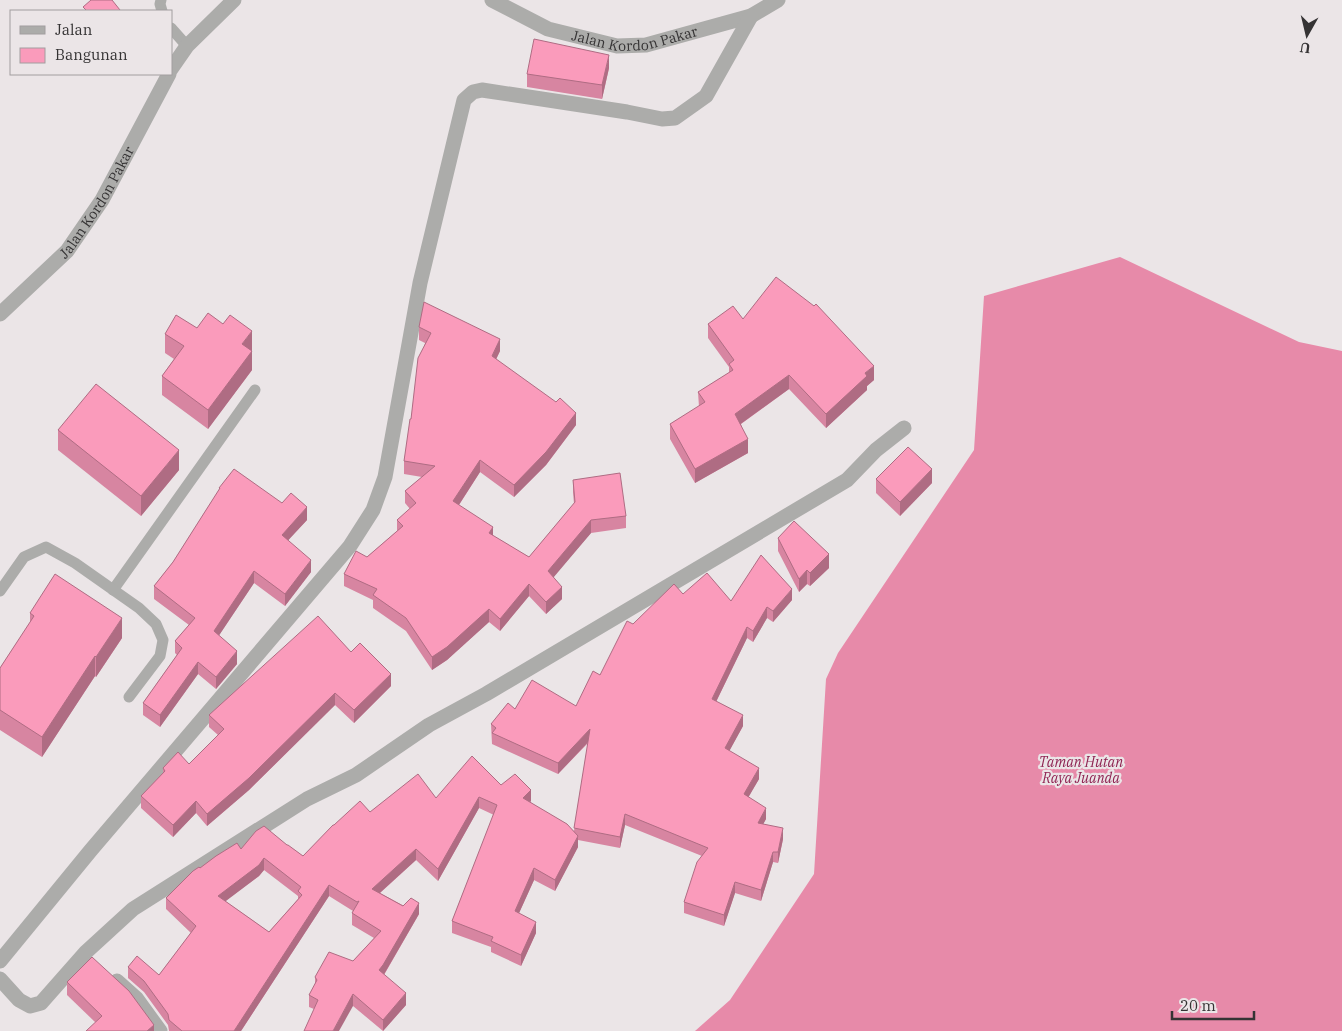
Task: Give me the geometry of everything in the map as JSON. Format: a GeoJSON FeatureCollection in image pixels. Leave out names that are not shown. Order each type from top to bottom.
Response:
{"type":"FeatureCollection","features":[{"type":"Feature","properties":{"kind":"street"},"geometry":{"type":"LineString","coordinates":[[172,68],[187,46],[234,0]]}},
{"type":"Feature","properties":{"kind":"street","name":"Jalan Kordon Pakar"},"geometry":{"type":"LineString","coordinates":[[492,0],[548,29],[617,46],[646,45],[751,16],[778,0]]}},
{"type":"Feature","properties":{"kind":"street"},"geometry":{"type":"LineString","coordinates":[[0,961],[90,850],[350,546],[373,510],[385,478],[420,283],[464,100],[472,92],[482,90],[662,119],[675,118],[706,96],[751,16]]}},
{"type":"Feature","properties":{"kind":"street","name":"Jalan Kordon Pakar"},"geometry":{"type":"LineString","coordinates":[[0,314],[67,250],[102,200],[168,75]]}},
{"type":"Feature","properties":{"kind":"street"},"geometry":{"type":"LineString","coordinates":[[0,979],[19,1000],[30,1006],[41,1003],[91,957],[133,910],[307,799],[356,775],[429,726],[495,689],[847,480],[876,450],[904,428]]}},
{"type":"Feature","properties":{"kind":"street"},"geometry":{"type":"LineString","coordinates":[[108,972],[136,998],[160,1031]]}},
{"type":"Feature","properties":{"kind":"lane"},"geometry":{"type":"LineString","coordinates":[[172,29],[187,46]]}},
{"type":"Feature","properties":{"kind":"lane"},"geometry":{"type":"LineString","coordinates":[[113,590],[255,390]]}},
{"type":"Feature","properties":{"kind":"lane"},"geometry":{"type":"LineString","coordinates":[[0,591],[24,557],[46,547],[76,563],[140,608],[156,624],[163,640],[160,656],[129,697]]}},
{"type":"Feature","properties":{"kind":"green space","name":"Taman Hutan Raya Juanda"},"geometry":{"type":"Polygon","coordinates":[[[1120,257],[1299,342],[1342,351],[1342,1031],[695,1031],[730,1000],[814,874],[826,679],[838,653],[974,450],[984,296],[1120,257]]]}},
{"type":"Feature","properties":{"kind":"building"},"geometry":{"type":"Polygon","coordinates":[[[91,0],[112,0],[120,10],[86,10],[83,7],[91,0]]]}},
{"type":"Feature","properties":{"kind":"building"},"geometry":{"type":"Polygon","coordinates":[[[534,39],[609,55],[602,85],[527,74],[534,39]]]}},
{"type":"Feature","properties":{"kind":"building"},"geometry":{"type":"Polygon","coordinates":[[[776,277],[814,306],[816,304],[874,366],[865,373],[867,376],[826,414],[789,375],[735,414],[748,439],[695,469],[670,424],[705,402],[698,392],[733,370],[729,364],[734,360],[708,324],[733,306],[743,319],[776,277]]]}},
{"type":"Feature","properties":{"kind":"building"},"geometry":{"type":"Polygon","coordinates":[[[424,302],[500,339],[492,356],[556,402],[560,398],[576,413],[546,452],[514,485],[480,460],[453,501],[493,527],[489,533],[529,557],[575,502],[573,480],[620,473],[626,516],[591,520],[548,571],[562,587],[546,602],[529,584],[500,619],[489,609],[447,647],[432,657],[406,618],[373,595],[377,589],[344,574],[356,551],[367,557],[403,526],[397,520],[416,503],[405,491],[435,466],[404,461],[418,358],[431,333],[419,327],[424,302]]]}},
{"type":"Feature","properties":{"kind":"building"},"geometry":{"type":"Polygon","coordinates":[[[208,313],[223,324],[230,315],[252,331],[242,344],[252,351],[208,410],[162,376],[184,346],[165,334],[176,315],[197,328],[208,313]]]}},
{"type":"Feature","properties":{"kind":"building"},"geometry":{"type":"Polygon","coordinates":[[[96,384],[179,450],[141,496],[58,430],[96,384]]]}},
{"type":"Feature","properties":{"kind":"building"},"geometry":{"type":"Polygon","coordinates":[[[908,447],[932,469],[900,502],[876,479],[908,447]]]}},
{"type":"Feature","properties":{"kind":"building"},"geometry":{"type":"Polygon","coordinates":[[[234,469],[282,503],[291,493],[307,507],[282,535],[311,560],[285,594],[254,571],[214,631],[237,651],[216,677],[198,662],[160,715],[143,703],[182,648],[175,641],[195,618],[154,586],[173,562],[219,488],[234,469]]]}},
{"type":"Feature","properties":{"kind":"building"},"geometry":{"type":"Polygon","coordinates":[[[794,521],[829,554],[810,573],[807,570],[799,579],[778,538],[794,521]]]}},
{"type":"Feature","properties":{"kind":"building"},"geometry":{"type":"Polygon","coordinates":[[[761,555],[792,589],[773,611],[767,607],[753,631],[747,627],[712,699],[743,715],[725,748],[759,768],[744,794],[766,808],[758,823],[783,828],[778,852],[773,852],[761,890],[735,882],[724,915],[684,902],[697,862],[708,848],[625,814],[620,837],[574,828],[590,729],[558,763],[492,733],[496,728],[491,724],[508,703],[515,709],[532,680],[576,706],[593,671],[600,675],[627,621],[633,624],[674,584],[683,594],[707,573],[731,601],[761,555]]]}},
{"type":"Feature","properties":{"kind":"building"},"geometry":{"type":"Polygon","coordinates":[[[55,574],[122,618],[42,737],[0,710],[0,668],[34,616],[30,613],[55,574]]]}},
{"type":"Feature","properties":{"kind":"building"},"geometry":{"type":"Polygon","coordinates":[[[318,616],[351,652],[360,643],[391,674],[354,710],[335,693],[249,778],[207,814],[196,801],[173,825],[141,796],[165,771],[163,768],[178,752],[189,764],[224,729],[209,715],[318,616]]]}},
{"type":"Feature","properties":{"kind":"building"},"geometry":{"type":"Polygon","coordinates":[[[472,756],[501,785],[515,774],[531,790],[523,798],[567,824],[578,836],[555,880],[534,868],[515,911],[536,922],[521,955],[491,941],[493,937],[452,921],[497,805],[479,797],[438,869],[416,849],[372,889],[403,906],[411,898],[419,903],[379,970],[406,993],[383,1020],[353,994],[333,1031],[304,1031],[318,1000],[309,995],[317,980],[315,977],[329,952],[353,961],[381,931],[352,913],[359,901],[357,902],[329,885],[234,1031],[182,1031],[169,1020],[168,1014],[144,981],[128,967],[137,956],[159,975],[196,926],[166,898],[193,871],[237,843],[241,849],[256,831],[264,826],[303,856],[360,801],[370,812],[418,774],[436,798],[472,756]],[[264,858],[259,865],[218,896],[269,932],[302,895],[298,891],[301,887],[264,858]]]}},
{"type":"Feature","properties":{"kind":"building"},"geometry":{"type":"Polygon","coordinates":[[[92,957],[129,991],[154,1025],[147,1031],[86,1031],[102,1016],[67,982],[92,957]]]}}]}
